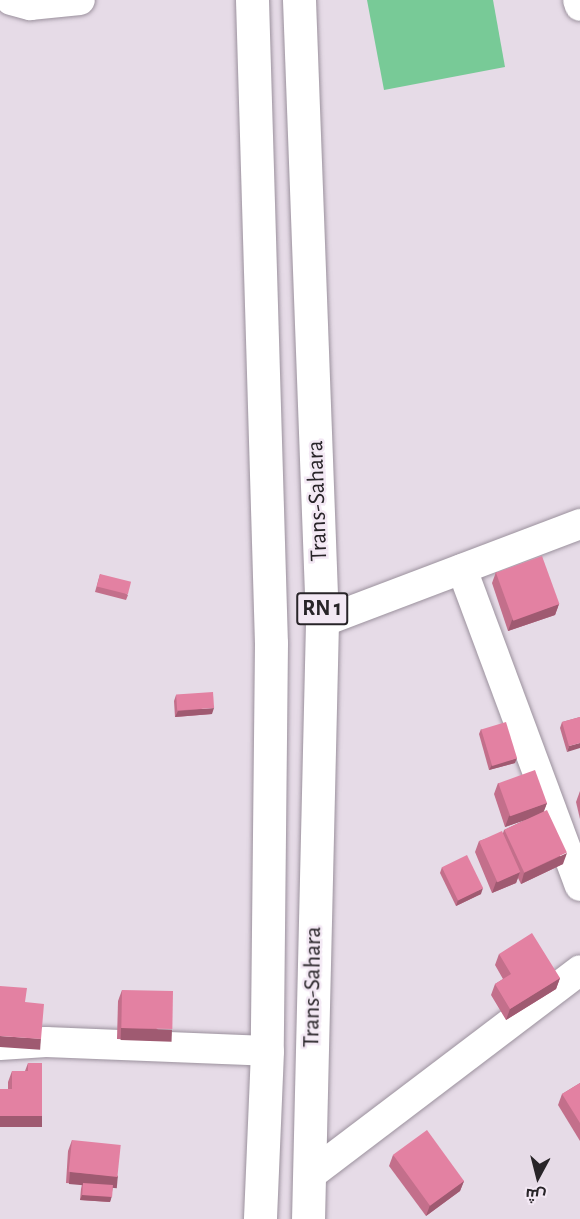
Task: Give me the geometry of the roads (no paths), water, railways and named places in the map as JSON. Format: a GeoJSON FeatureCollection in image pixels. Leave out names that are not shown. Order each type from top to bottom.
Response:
{"type":"FeatureCollection","features":[{"type":"Feature","properties":{"kind":"main road","name":"Trans-Sahara"},"geometry":{"type":"LineString","coordinates":[[252,0],[271,643],[267,1051],[260,1219]]}},
{"type":"Feature","properties":{"kind":"main road","name":"Trans-Sahara"},"geometry":{"type":"LineString","coordinates":[[299,0],[322,622],[308,1219]]}},
{"type":"Feature","properties":{"kind":"street"},"geometry":{"type":"LineString","coordinates":[[11,0],[30,5],[80,0]]}},
{"type":"Feature","properties":{"kind":"street"},"geometry":{"type":"LineString","coordinates":[[578,0],[580,6]]}},
{"type":"Feature","properties":{"kind":"street"},"geometry":{"type":"LineString","coordinates":[[322,622],[580,524]]}},
{"type":"Feature","properties":{"kind":"street"},"geometry":{"type":"LineString","coordinates":[[462,569],[580,886]]}},
{"type":"Feature","properties":{"kind":"street"},"geometry":{"type":"LineString","coordinates":[[309,1176],[580,970]]}},
{"type":"Feature","properties":{"kind":"street"},"geometry":{"type":"LineString","coordinates":[[0,1045],[46,1042],[267,1051]]}}]}
